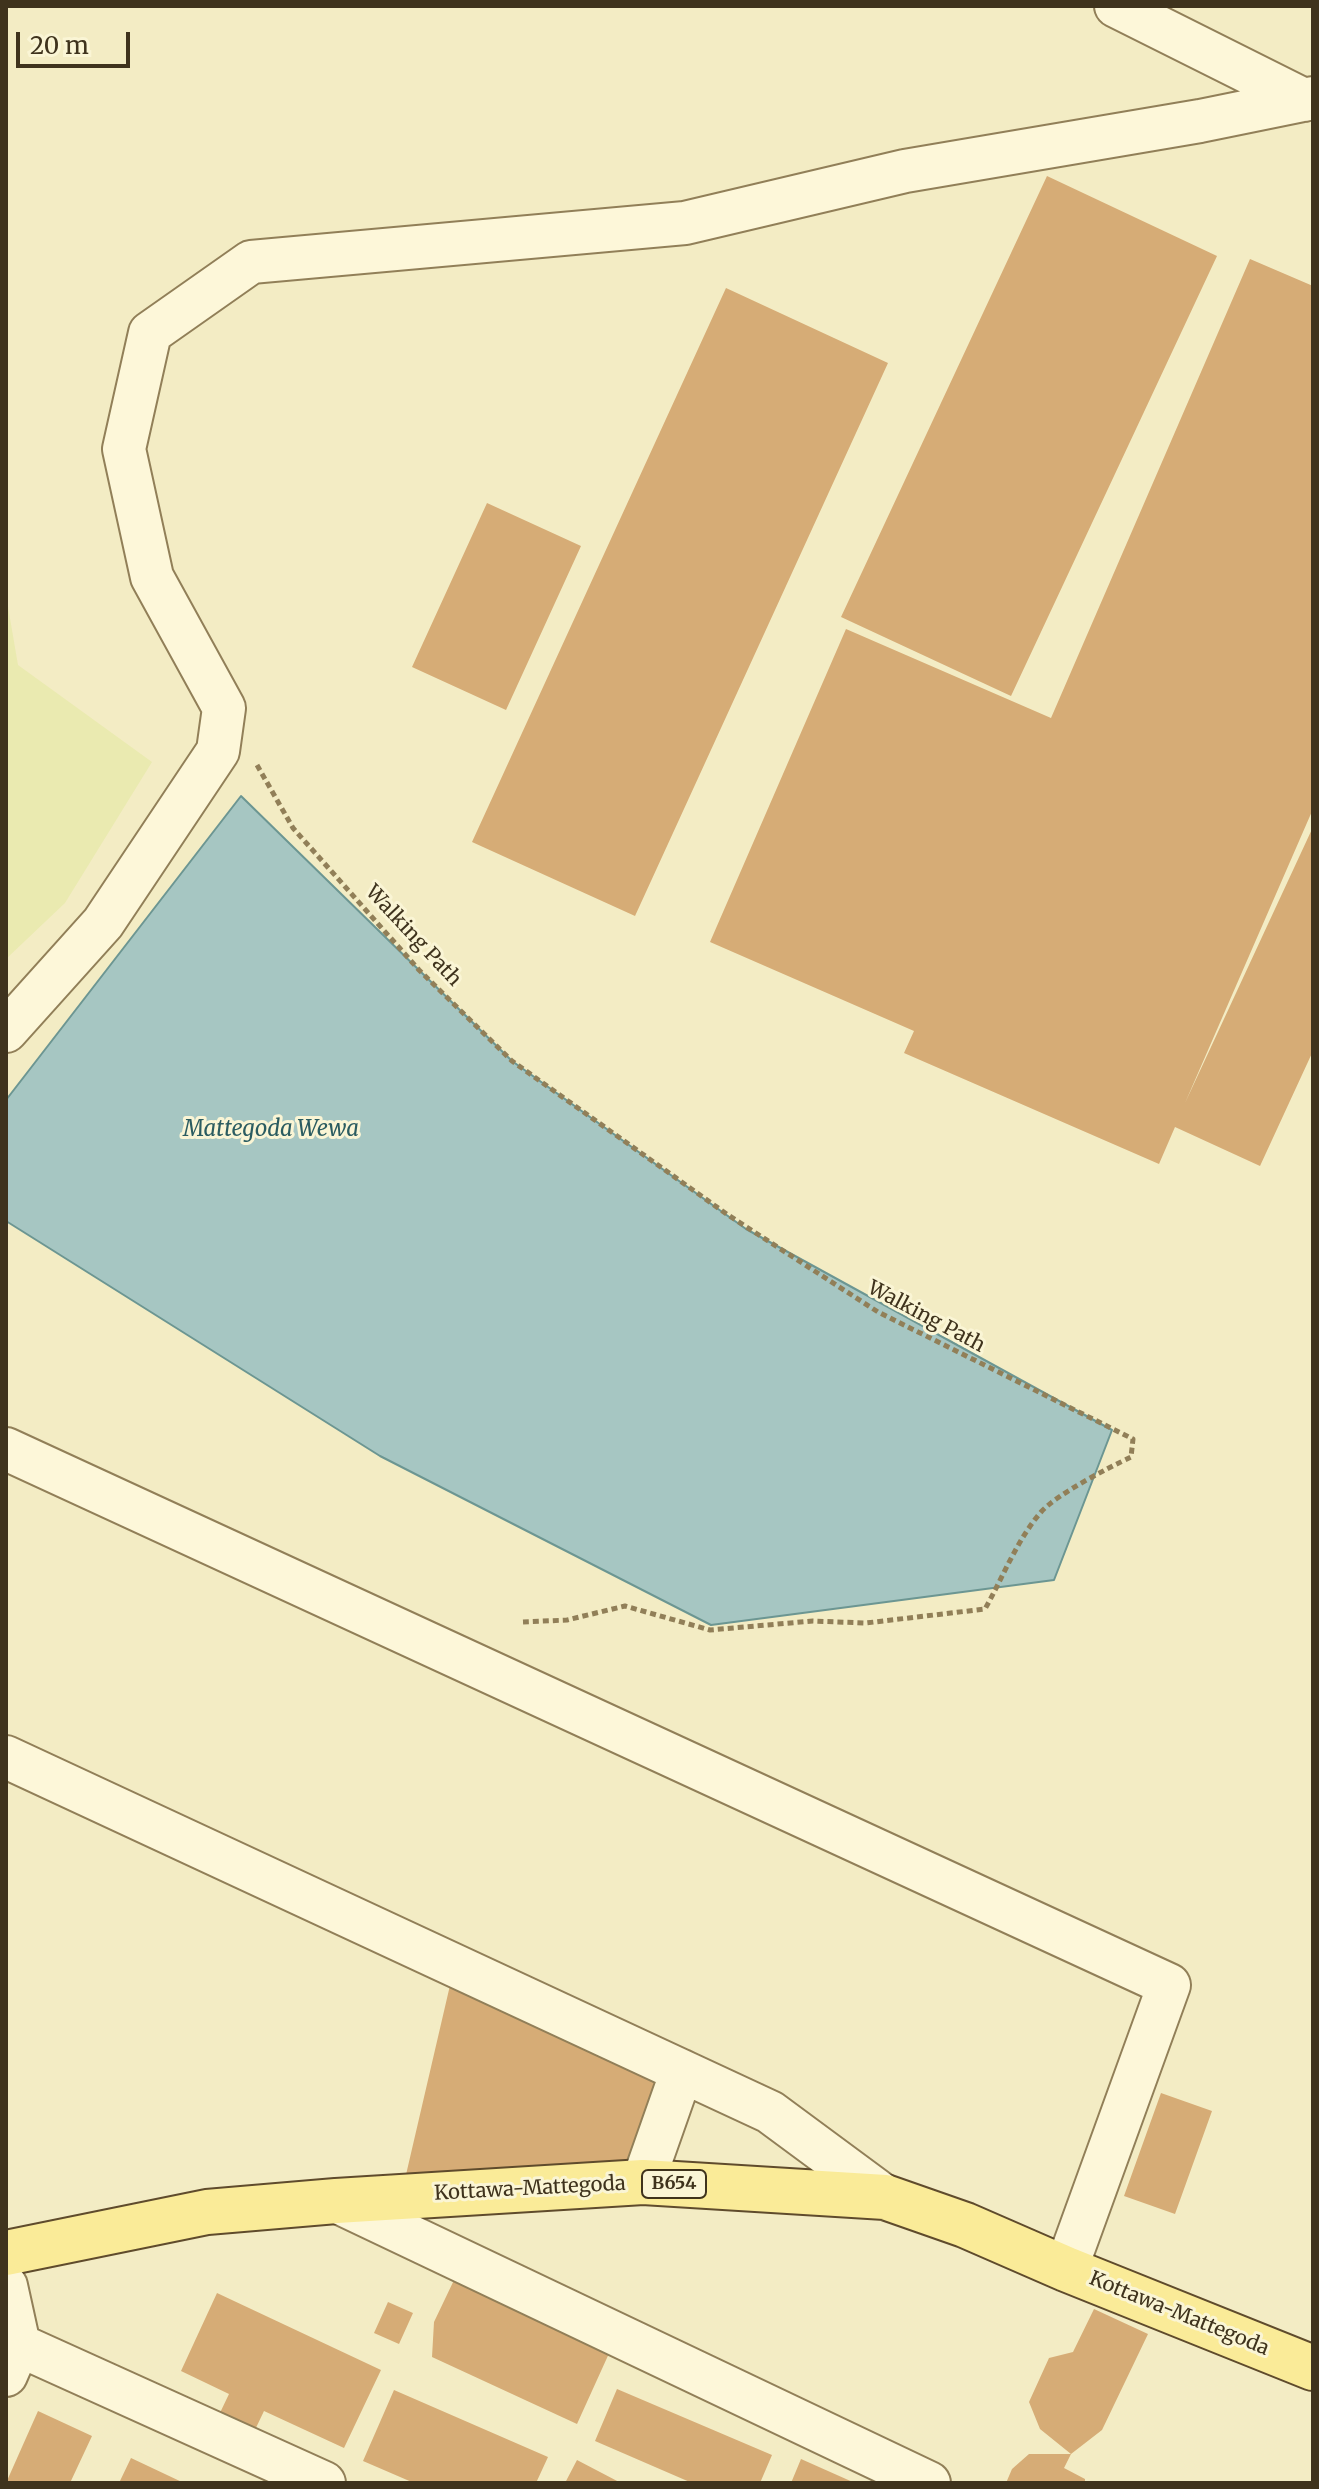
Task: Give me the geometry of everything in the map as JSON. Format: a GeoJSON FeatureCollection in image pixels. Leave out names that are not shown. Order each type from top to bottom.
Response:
{"type":"FeatureCollection","features":[{"type":"Feature","properties":{"kind":"main road","name":"Kottawa-Mattegoda"},"geometry":{"type":"LineString","coordinates":[[6,2253],[207,2212],[336,2201],[643,2182],[885,2197],[965,2225],[1313,2368]]}},
{"type":"Feature","properties":{"kind":"street"},"geometry":{"type":"LineString","coordinates":[[1116,6],[1308,99]]}},
{"type":"Feature","properties":{"kind":"street"},"geometry":{"type":"LineString","coordinates":[[6,1031],[103,923],[218,751],[224,708],[152,577],[124,449],[150,333],[251,262],[685,223],[905,171],[1200,121],[1308,99]]}},
{"type":"Feature","properties":{"kind":"street"},"geometry":{"type":"LineString","coordinates":[[6,1449],[1169,1985],[1066,2269]]}},
{"type":"Feature","properties":{"kind":"street"},"geometry":{"type":"LineString","coordinates":[[6,1757],[770,2112],[885,2197]]}},
{"type":"Feature","properties":{"kind":"street"},"geometry":{"type":"LineString","coordinates":[[643,2182],[682,2071]]}},
{"type":"Feature","properties":{"kind":"street"},"geometry":{"type":"LineString","coordinates":[[336,2201],[929,2483]]}},
{"type":"Feature","properties":{"kind":"street"},"geometry":{"type":"LineString","coordinates":[[6,2286],[13,2360],[279,2474],[324,2483]]}},
{"type":"Feature","properties":{"kind":"path","name":"Walking Path"},"geometry":{"type":"LineString","coordinates":[[255,761],[293,828],[419,970],[512,1061],[728,1215],[878,1312],[1133,1439],[1131,1457],[1094,1475],[1042,1510],[1013,1555],[985,1609],[866,1623],[813,1621],[710,1630],[625,1606],[567,1620],[523,1622]]}},
{"type":"Feature","properties":{"kind":"green space"},"geometry":{"type":"Polygon","coordinates":[[[6,595],[18,665],[152,762],[65,903],[6,959],[6,595]]]}},
{"type":"Feature","properties":{"kind":"water","name":"Mattegoda Wewa"},"geometry":{"type":"Polygon","coordinates":[[[241,796],[512,1061],[746,1229],[1112,1430],[1054,1580],[711,1625],[380,1456],[6,1221],[6,1100],[241,796]]]}},
{"type":"Feature","properties":{"kind":"building"},"geometry":{"type":"Polygon","coordinates":[[[1047,176],[1217,256],[1011,696],[841,617],[1047,176]]]}},
{"type":"Feature","properties":{"kind":"building"},"geometry":{"type":"Polygon","coordinates":[[[1250,259],[1313,286],[1313,809],[1185,1103],[1313,827],[1313,1051],[1260,1166],[1175,1127],[1159,1164],[904,1053],[914,1031],[710,942],[846,629],[1051,718],[1250,259]]]}},
{"type":"Feature","properties":{"kind":"building"},"geometry":{"type":"Polygon","coordinates":[[[726,288],[888,363],[635,916],[472,842],[726,288]]]}},
{"type":"Feature","properties":{"kind":"building"},"geometry":{"type":"Polygon","coordinates":[[[487,503],[581,546],[506,710],[412,667],[487,503]]]}},
{"type":"Feature","properties":{"kind":"building"},"geometry":{"type":"Polygon","coordinates":[[[451,1981],[666,2073],[632,2172],[405,2179],[451,1981]]]}},
{"type":"Feature","properties":{"kind":"building"},"geometry":{"type":"Polygon","coordinates":[[[1161,2093],[1212,2111],[1175,2214],[1124,2196],[1161,2093]]]}},
{"type":"Feature","properties":{"kind":"building"},"geometry":{"type":"Polygon","coordinates":[[[455,2278],[611,2349],[577,2424],[432,2357],[434,2322],[455,2278]]]}},
{"type":"Feature","properties":{"kind":"building"},"geometry":{"type":"Polygon","coordinates":[[[217,2293],[381,2370],[344,2448],[264,2411],[253,2434],[218,2417],[229,2394],[181,2371],[217,2293]]]}},
{"type":"Feature","properties":{"kind":"building"},"geometry":{"type":"Polygon","coordinates":[[[388,2302],[413,2313],[399,2344],[374,2333],[388,2302]]]}},
{"type":"Feature","properties":{"kind":"building"},"geometry":{"type":"Polygon","coordinates":[[[1094,2309],[1148,2334],[1102,2430],[1071,2454],[1040,2429],[1029,2402],[1049,2358],[1073,2352],[1094,2309]]]}},
{"type":"Feature","properties":{"kind":"building"},"geometry":{"type":"Polygon","coordinates":[[[617,2389],[772,2455],[760,2483],[692,2483],[595,2441],[617,2389]]]}},
{"type":"Feature","properties":{"kind":"building"},"geometry":{"type":"Polygon","coordinates":[[[394,2390],[548,2457],[536,2483],[414,2483],[363,2461],[394,2390]]]}},
{"type":"Feature","properties":{"kind":"building"},"geometry":{"type":"Polygon","coordinates":[[[38,2411],[92,2436],[70,2483],[6,2483],[38,2411]]]}},
{"type":"Feature","properties":{"kind":"building"},"geometry":{"type":"Polygon","coordinates":[[[1029,2454],[1071,2454],[1064,2468],[1085,2479],[1085,2483],[1006,2483],[1012,2469],[1029,2454]]]}},
{"type":"Feature","properties":{"kind":"building"},"geometry":{"type":"Polygon","coordinates":[[[131,2458],[184,2483],[119,2483],[131,2458]]]}},
{"type":"Feature","properties":{"kind":"building"},"geometry":{"type":"Polygon","coordinates":[[[801,2459],[855,2483],[791,2483],[801,2459]]]}},
{"type":"Feature","properties":{"kind":"building"},"geometry":{"type":"Polygon","coordinates":[[[577,2460],[621,2483],[565,2483],[577,2460]]]}}]}
